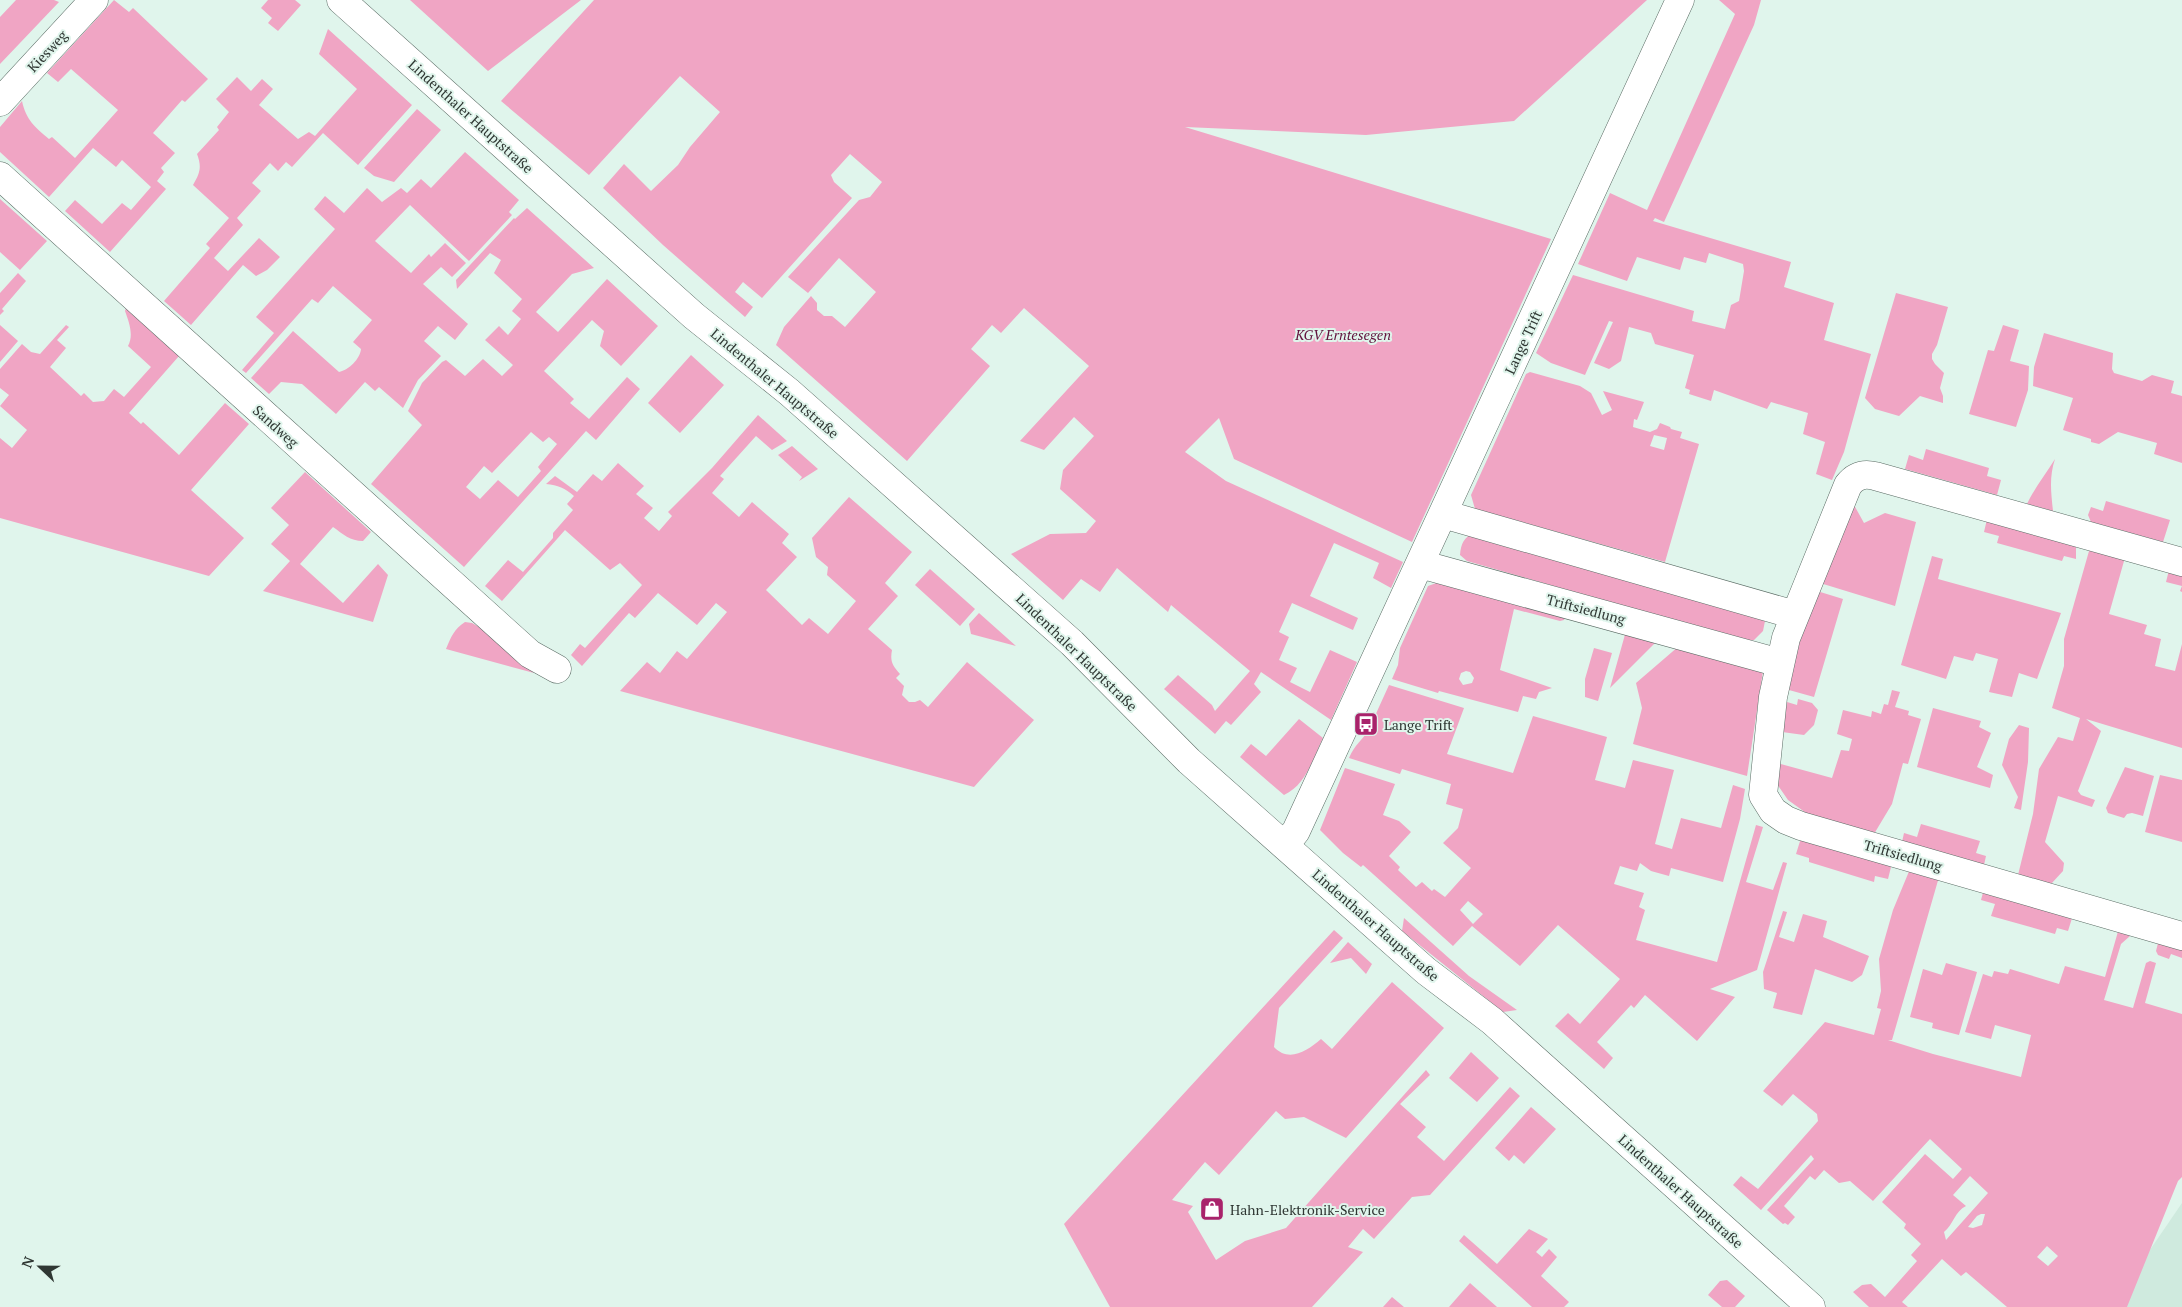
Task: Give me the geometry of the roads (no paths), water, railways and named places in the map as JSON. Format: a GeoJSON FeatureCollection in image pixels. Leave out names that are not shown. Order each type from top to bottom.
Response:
{"type":"FeatureCollection","features":[{"type":"Feature","properties":{"kind":"street","name":"Kiesweg"},"geometry":{"type":"LineString","coordinates":[[0,102],[94,0]]}},
{"type":"Feature","properties":{"kind":"street","name":"Lindenthaler Hauptstraße"},"geometry":{"type":"LineString","coordinates":[[341,0],[694,316],[789,392],[1072,643],[1189,760],[1426,971],[1492,1021],[1811,1307]]}},
{"type":"Feature","properties":{"kind":"street","name":"Lange Trift"},"geometry":{"type":"LineString","coordinates":[[1285,845],[1296,831],[1680,0]]}},
{"type":"Feature","properties":{"kind":"street","name":"Sandweg"},"geometry":{"type":"LineString","coordinates":[[0,176],[530,654],[557,669]]}},
{"type":"Feature","properties":{"kind":"street","name":"Triftsiedlung"},"geometry":{"type":"LineString","coordinates":[[2182,562],[1867,474],[1859,476],[1848,485],[1795,615],[1780,663],[1766,750],[1763,795],[1773,811],[1786,820],[1801,826],[2182,936]]}},
{"type":"Feature","properties":{"kind":"street"},"geometry":{"type":"LineString","coordinates":[[1443,514],[1795,615]]}},
{"type":"Feature","properties":{"kind":"street","name":"Triftsiedlung"},"geometry":{"type":"LineString","coordinates":[[1420,564],[1780,663]]}},
{"type":"Feature","properties":{"kind":"place","name":"Lange Trift"},"geometry":{"type":"Point","coordinates":[1366,724]}},
{"type":"Feature","properties":{"kind":"place","name":"Hahn-Elektronik-Service"},"geometry":{"type":"Point","coordinates":[1212,1209]}},
{"type":"Feature","properties":{"kind":"park label","name":"KGV Erntesegen"},"geometry":{"type":"Point","coordinates":[1343,334]}}]}
